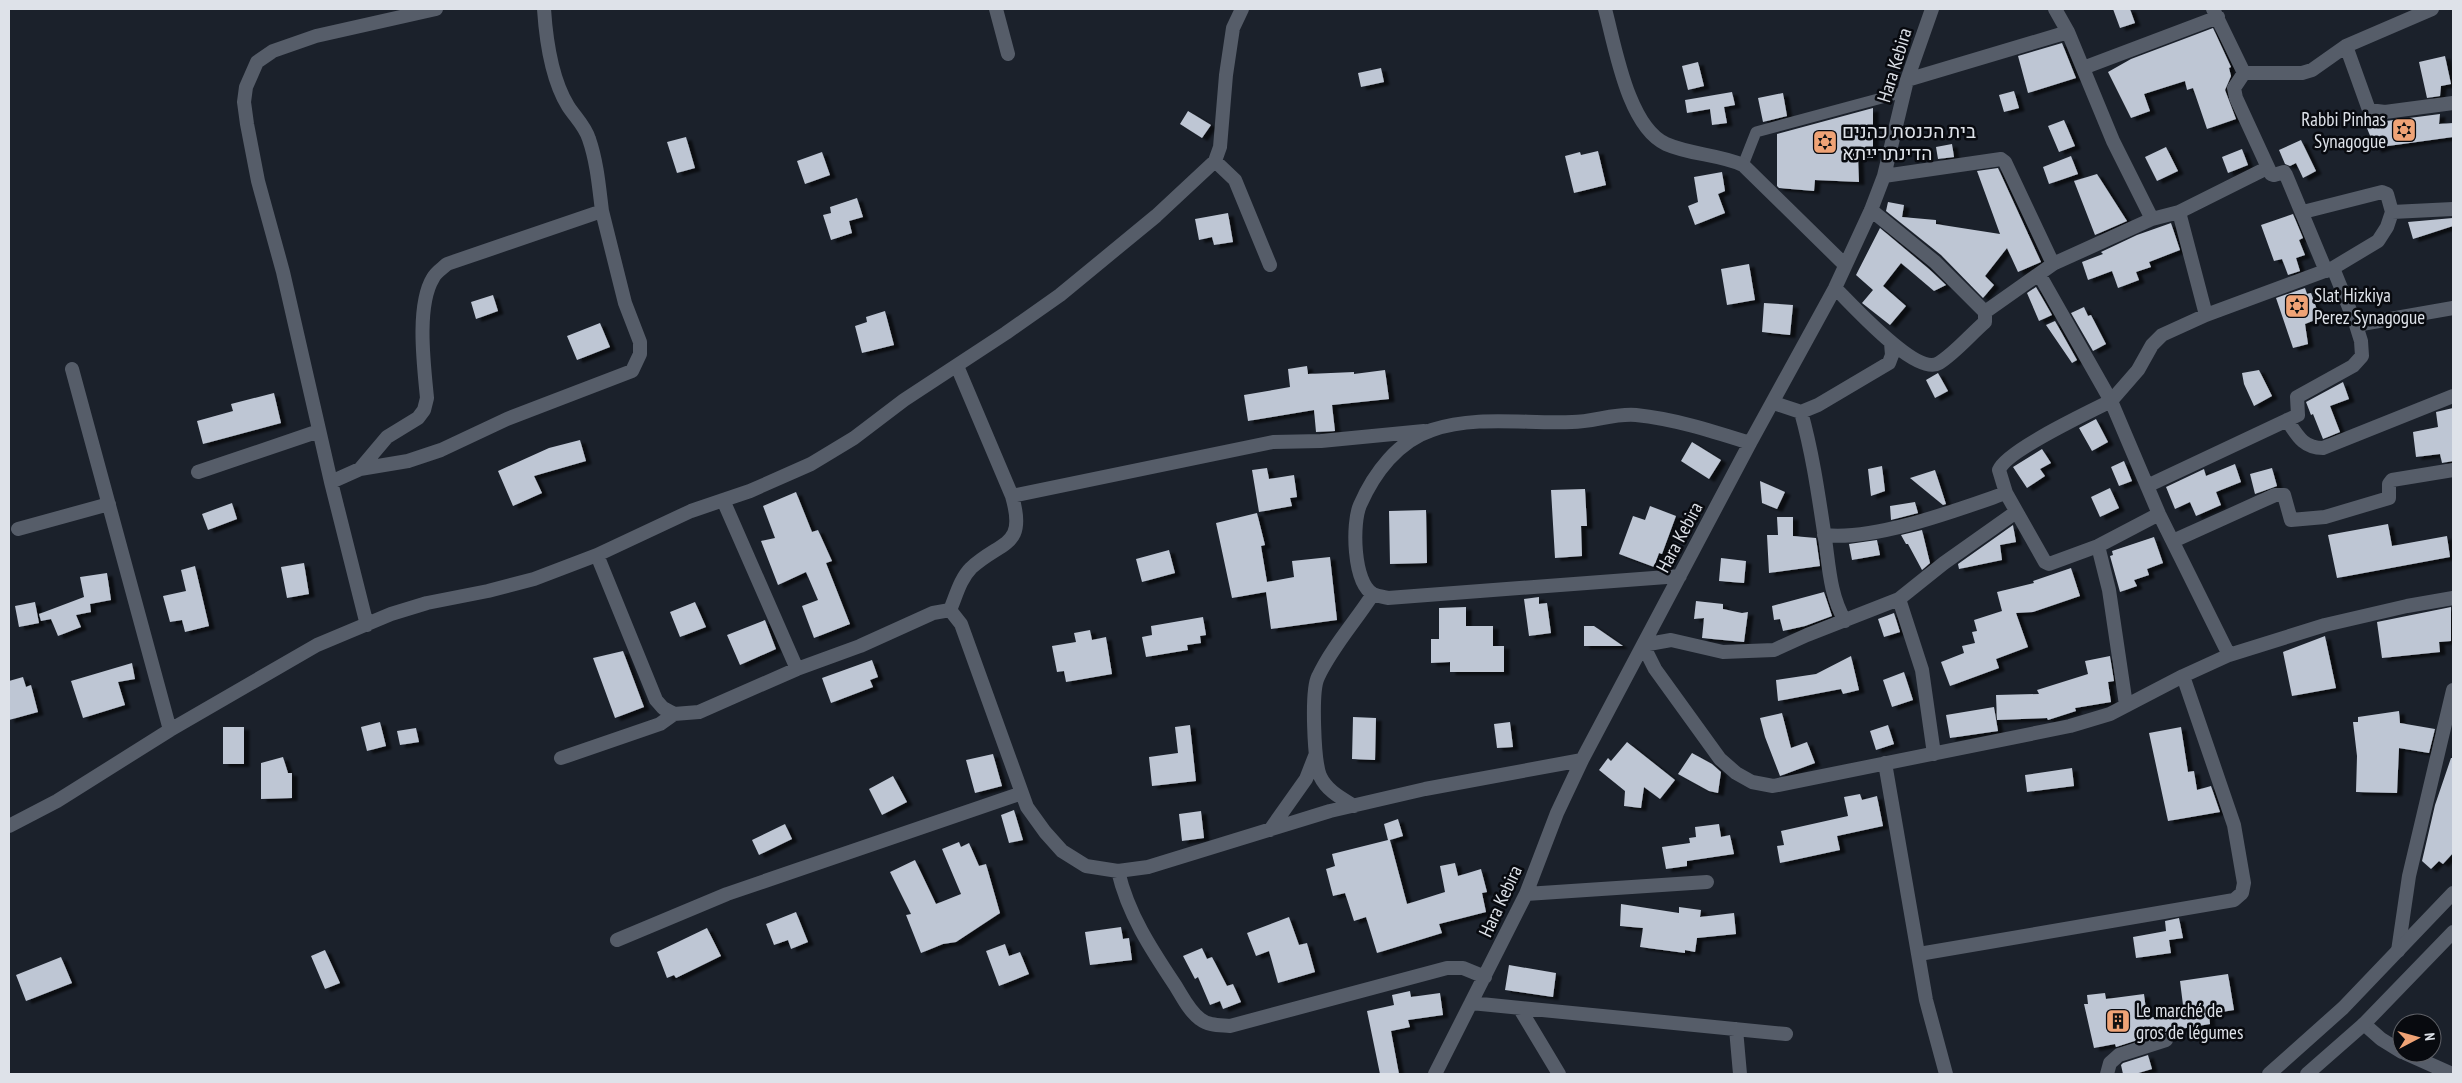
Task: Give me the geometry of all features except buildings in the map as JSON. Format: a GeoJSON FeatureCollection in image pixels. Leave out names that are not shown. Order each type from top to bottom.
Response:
{"type":"FeatureCollection","features":[{"type":"Feature","properties":{"kind":"street"},"geometry":{"type":"LineString","coordinates":[[373,23],[387,9]]}},
{"type":"Feature","properties":{"kind":"street"},"geometry":{"type":"LineString","coordinates":[[367,625],[319,431],[283,272],[258,181],[244,102],[246,87],[257,62],[273,51],[316,36],[436,9]]}},
{"type":"Feature","properties":{"kind":"street"},"geometry":{"type":"LineString","coordinates":[[332,482],[360,469],[408,462],[441,450],[507,419],[632,370],[640,354],[640,342],[624,303],[602,211],[595,156],[588,136],[568,105],[555,72],[549,52],[544,9]]}},
{"type":"Feature","properties":{"kind":"street"},"geometry":{"type":"LineString","coordinates":[[996,9],[1008,54]]}},
{"type":"Feature","properties":{"kind":"street"},"geometry":{"type":"LineString","coordinates":[[9,826],[57,801],[170,730],[317,645],[391,614],[428,603],[488,591],[534,579],[598,555],[690,511],[750,491],[811,464],[854,438],[904,400],[1060,295],[1156,216],[1216,161],[1220,147],[1226,75],[1233,28],[1242,9]]}},
{"type":"Feature","properties":{"kind":"street"},"geometry":{"type":"LineString","coordinates":[[1605,9],[1629,97],[1642,124],[1664,144],[1686,152],[1730,159],[1743,165],[1845,266]]}},
{"type":"Feature","properties":{"kind":"street","name":"Hara Kebira"},"geometry":{"type":"LineString","coordinates":[[1435,1074],[1526,894],[1557,813],[1582,760],[1750,443],[1774,403],[1835,288],[1871,210],[1884,176],[1905,86],[1932,9]]}},
{"type":"Feature","properties":{"kind":"street"},"geometry":{"type":"LineString","coordinates":[[2055,9],[2068,32],[2114,141],[2152,219]]}},
{"type":"Feature","properties":{"kind":"street"},"geometry":{"type":"LineString","coordinates":[[2244,73],[2302,73],[2320,67],[2346,46],[2432,9]]}},
{"type":"Feature","properties":{"kind":"street"},"geometry":{"type":"LineString","coordinates":[[2083,68],[2216,13],[2244,73]]}},
{"type":"Feature","properties":{"kind":"street"},"geometry":{"type":"LineString","coordinates":[[1905,86],[2068,32]]}},
{"type":"Feature","properties":{"kind":"street"},"geometry":{"type":"LineString","coordinates":[[2346,46],[2369,110],[2385,112],[2453,103]]}},
{"type":"Feature","properties":{"kind":"street"},"geometry":{"type":"LineString","coordinates":[[2147,486],[2298,415],[2297,398],[2354,366],[2362,356],[2361,341],[2356,325],[2286,175],[2284,172],[2274,175],[2267,168],[2236,98],[2234,88],[2244,73]]}},
{"type":"Feature","properties":{"kind":"street"},"geometry":{"type":"LineString","coordinates":[[1884,176],[2001,159],[2005,162],[2053,264]]}},
{"type":"Feature","properties":{"kind":"street"},"geometry":{"type":"LineString","coordinates":[[1216,161],[1235,180],[1270,265]]}},
{"type":"Feature","properties":{"kind":"street"},"geometry":{"type":"LineString","coordinates":[[1985,312],[2053,264],[2152,219],[2179,212],[2267,168]]}},
{"type":"Feature","properties":{"kind":"street"},"geometry":{"type":"LineString","coordinates":[[2159,514],[2098,546],[2049,564],[2045,562],[2016,512],[2006,493],[1998,470],[2005,461],[2031,444],[2111,401],[2138,370],[2152,345],[2162,335],[2329,269],[2378,241],[2387,227],[2392,212],[2387,194],[2382,192],[2303,212]]}},
{"type":"Feature","properties":{"kind":"street"},"geometry":{"type":"LineString","coordinates":[[2392,212],[2453,209]]}},
{"type":"Feature","properties":{"kind":"street"},"geometry":{"type":"LineString","coordinates":[[1835,288],[1891,343],[1917,362],[1933,365],[1939,363],[1985,322],[1985,312],[1935,262],[1871,210]]}},
{"type":"Feature","properties":{"kind":"street"},"geometry":{"type":"LineString","coordinates":[[360,469],[387,437],[418,418],[424,410],[427,398],[424,316],[427,293],[434,277],[447,264],[602,211]]}},
{"type":"Feature","properties":{"kind":"street"},"geometry":{"type":"LineString","coordinates":[[2179,212],[2206,316]]}},
{"type":"Feature","properties":{"kind":"street"},"geometry":{"type":"LineString","coordinates":[[2038,274],[2111,401],[2159,514],[2229,655]]}},
{"type":"Feature","properties":{"kind":"street"},"geometry":{"type":"LineString","coordinates":[[2356,325],[2453,308]]}},
{"type":"Feature","properties":{"kind":"street"},"geometry":{"type":"LineString","coordinates":[[1774,403],[1801,412],[1818,405],[1889,363],[1892,355],[1891,343]]}},
{"type":"Feature","properties":{"kind":"street"},"geometry":{"type":"LineString","coordinates":[[950,610],[961,582],[970,568],[1003,546],[1017,530],[1018,516],[1012,496],[957,366]]}},
{"type":"Feature","properties":{"kind":"street"},"geometry":{"type":"LineString","coordinates":[[72,369],[170,730]]}},
{"type":"Feature","properties":{"kind":"street"},"geometry":{"type":"LineString","coordinates":[[2287,420],[2303,444],[2314,448],[2323,448],[2453,396]]}},
{"type":"Feature","properties":{"kind":"street"},"geometry":{"type":"LineString","coordinates":[[1801,412],[1824,534],[1828,572],[1837,608],[1845,621]]}},
{"type":"Feature","properties":{"kind":"street"},"geometry":{"type":"LineString","coordinates":[[1012,496],[1273,442],[1321,442],[1432,430],[1463,424],[1573,422],[1633,414],[1677,420],[1750,443]]}},
{"type":"Feature","properties":{"kind":"street"},"geometry":{"type":"LineString","coordinates":[[1432,430],[1412,439],[1385,464],[1359,507],[1356,558],[1365,586],[1373,594],[1388,598],[1680,576]]}},
{"type":"Feature","properties":{"kind":"street"},"geometry":{"type":"LineString","coordinates":[[198,472],[319,431]]}},
{"type":"Feature","properties":{"kind":"street"},"geometry":{"type":"LineString","coordinates":[[2173,541],[2275,495],[2284,496],[2291,520],[2325,518],[2390,498],[2389,484],[2392,480],[2453,470]]}},
{"type":"Feature","properties":{"kind":"street"},"geometry":{"type":"LineString","coordinates":[[1824,534],[1839,536],[1895,527],[1951,512],[2006,493]]}},
{"type":"Feature","properties":{"kind":"street"},"geometry":{"type":"LineString","coordinates":[[723,500],[797,669]]}},
{"type":"Feature","properties":{"kind":"street"},"geometry":{"type":"LineString","coordinates":[[18,529],[108,504]]}},
{"type":"Feature","properties":{"kind":"street"},"geometry":{"type":"LineString","coordinates":[[2016,512],[1944,563],[1899,599],[1807,634],[1774,650],[1723,652],[1671,640],[1643,645],[1655,669],[1720,759],[1736,773],[1752,782],[1773,786],[2070,726],[2110,714],[2183,676],[2229,655],[2325,625],[2407,606],[2453,598]]}},
{"type":"Feature","properties":{"kind":"street"},"geometry":{"type":"LineString","coordinates":[[2098,546],[2110,590],[2126,705]]}},
{"type":"Feature","properties":{"kind":"street"},"geometry":{"type":"LineString","coordinates":[[598,555],[656,700],[674,714]]}},
{"type":"Feature","properties":{"kind":"street"},"geometry":{"type":"LineString","coordinates":[[1354,806],[1327,787],[1320,776],[1315,756],[1314,698],[1317,679],[1373,594]]}},
{"type":"Feature","properties":{"kind":"street"},"geometry":{"type":"LineString","coordinates":[[1899,599],[1922,670],[1934,754]]}},
{"type":"Feature","properties":{"kind":"street"},"geometry":{"type":"LineString","coordinates":[[561,758],[660,724],[674,714],[698,712],[797,669],[860,646],[933,613],[950,610]]}},
{"type":"Feature","properties":{"kind":"street"},"geometry":{"type":"LineString","coordinates":[[950,610],[961,624],[1027,807],[1062,851],[1086,866],[1118,871],[1148,867],[1330,811],[1425,789],[1582,760]]}},
{"type":"Feature","properties":{"kind":"street"},"geometry":{"type":"LineString","coordinates":[[1919,954],[2234,900],[2242,893],[2244,883],[2234,825],[2183,676]]}},
{"type":"Feature","properties":{"kind":"street"},"geometry":{"type":"LineString","coordinates":[[2398,951],[2409,876],[2453,690]]}},
{"type":"Feature","properties":{"kind":"street"},"geometry":{"type":"LineString","coordinates":[[1270,830],[1306,778],[1315,756]]}},
{"type":"Feature","properties":{"kind":"street"},"geometry":{"type":"LineString","coordinates":[[1885,763],[1926,1000],[1946,1074]]}},
{"type":"Feature","properties":{"kind":"street"},"geometry":{"type":"LineString","coordinates":[[617,940],[727,894],[1022,793]]}},
{"type":"Feature","properties":{"kind":"street"},"geometry":{"type":"LineString","coordinates":[[1118,871],[1122,891],[1149,948],[1190,1008],[1200,1019],[1212,1025],[1230,1026],[1447,968],[1463,968],[1485,977]]}},
{"type":"Feature","properties":{"kind":"street"},"geometry":{"type":"LineString","coordinates":[[1526,894],[1708,882]]}},
{"type":"Feature","properties":{"kind":"street"},"geometry":{"type":"LineString","coordinates":[[2269,1074],[2343,1008],[2453,893]]}},
{"type":"Feature","properties":{"kind":"street"},"geometry":{"type":"LineString","coordinates":[[2306,1074],[2364,1024],[2453,932]]}},
{"type":"Feature","properties":{"kind":"street"},"geometry":{"type":"LineString","coordinates":[[1471,1003],[1786,1034]]}},
{"type":"Feature","properties":{"kind":"street"},"geometry":{"type":"LineString","coordinates":[[1520,1009],[1559,1074]]}},
{"type":"Feature","properties":{"kind":"street"},"geometry":{"type":"LineString","coordinates":[[2364,1024],[2381,1039],[2392,1046]]}},
{"type":"Feature","properties":{"kind":"street"},"geometry":{"type":"LineString","coordinates":[[1736,1029],[1740,1074]]}},
{"type":"Feature","properties":{"kind":"street"},"geometry":{"type":"LineString","coordinates":[[2107,1074],[2110,1063],[2119,1055],[2166,1040]]}},
{"type":"Feature","properties":{"kind":"street"},"geometry":{"type":"LineString","coordinates":[[2428,1063],[2452,1074]]}},
{"type":"Feature","properties":{"kind":"lane"},"geometry":{"type":"LineString","coordinates":[[1743,165],[1756,132],[1905,86]]}},
{"type":"Feature","properties":{"kind":"place","name":"Rabbi Pinhas Synagogue"},"geometry":{"type":"Point","coordinates":[2404,130]}},
{"type":"Feature","properties":{"kind":"place","name":"בית הכנסת כהנים הדינתרייתא"},"geometry":{"type":"Point","coordinates":[1825,142]}},
{"type":"Feature","properties":{"kind":"place","name":"Slat Hizkiya Perez Synagogue"},"geometry":{"type":"Point","coordinates":[2297,306]}},
{"type":"Feature","properties":{"kind":"place","name":"Le marché de gros de légumes"},"geometry":{"type":"Point","coordinates":[2118,1021]}}]}
